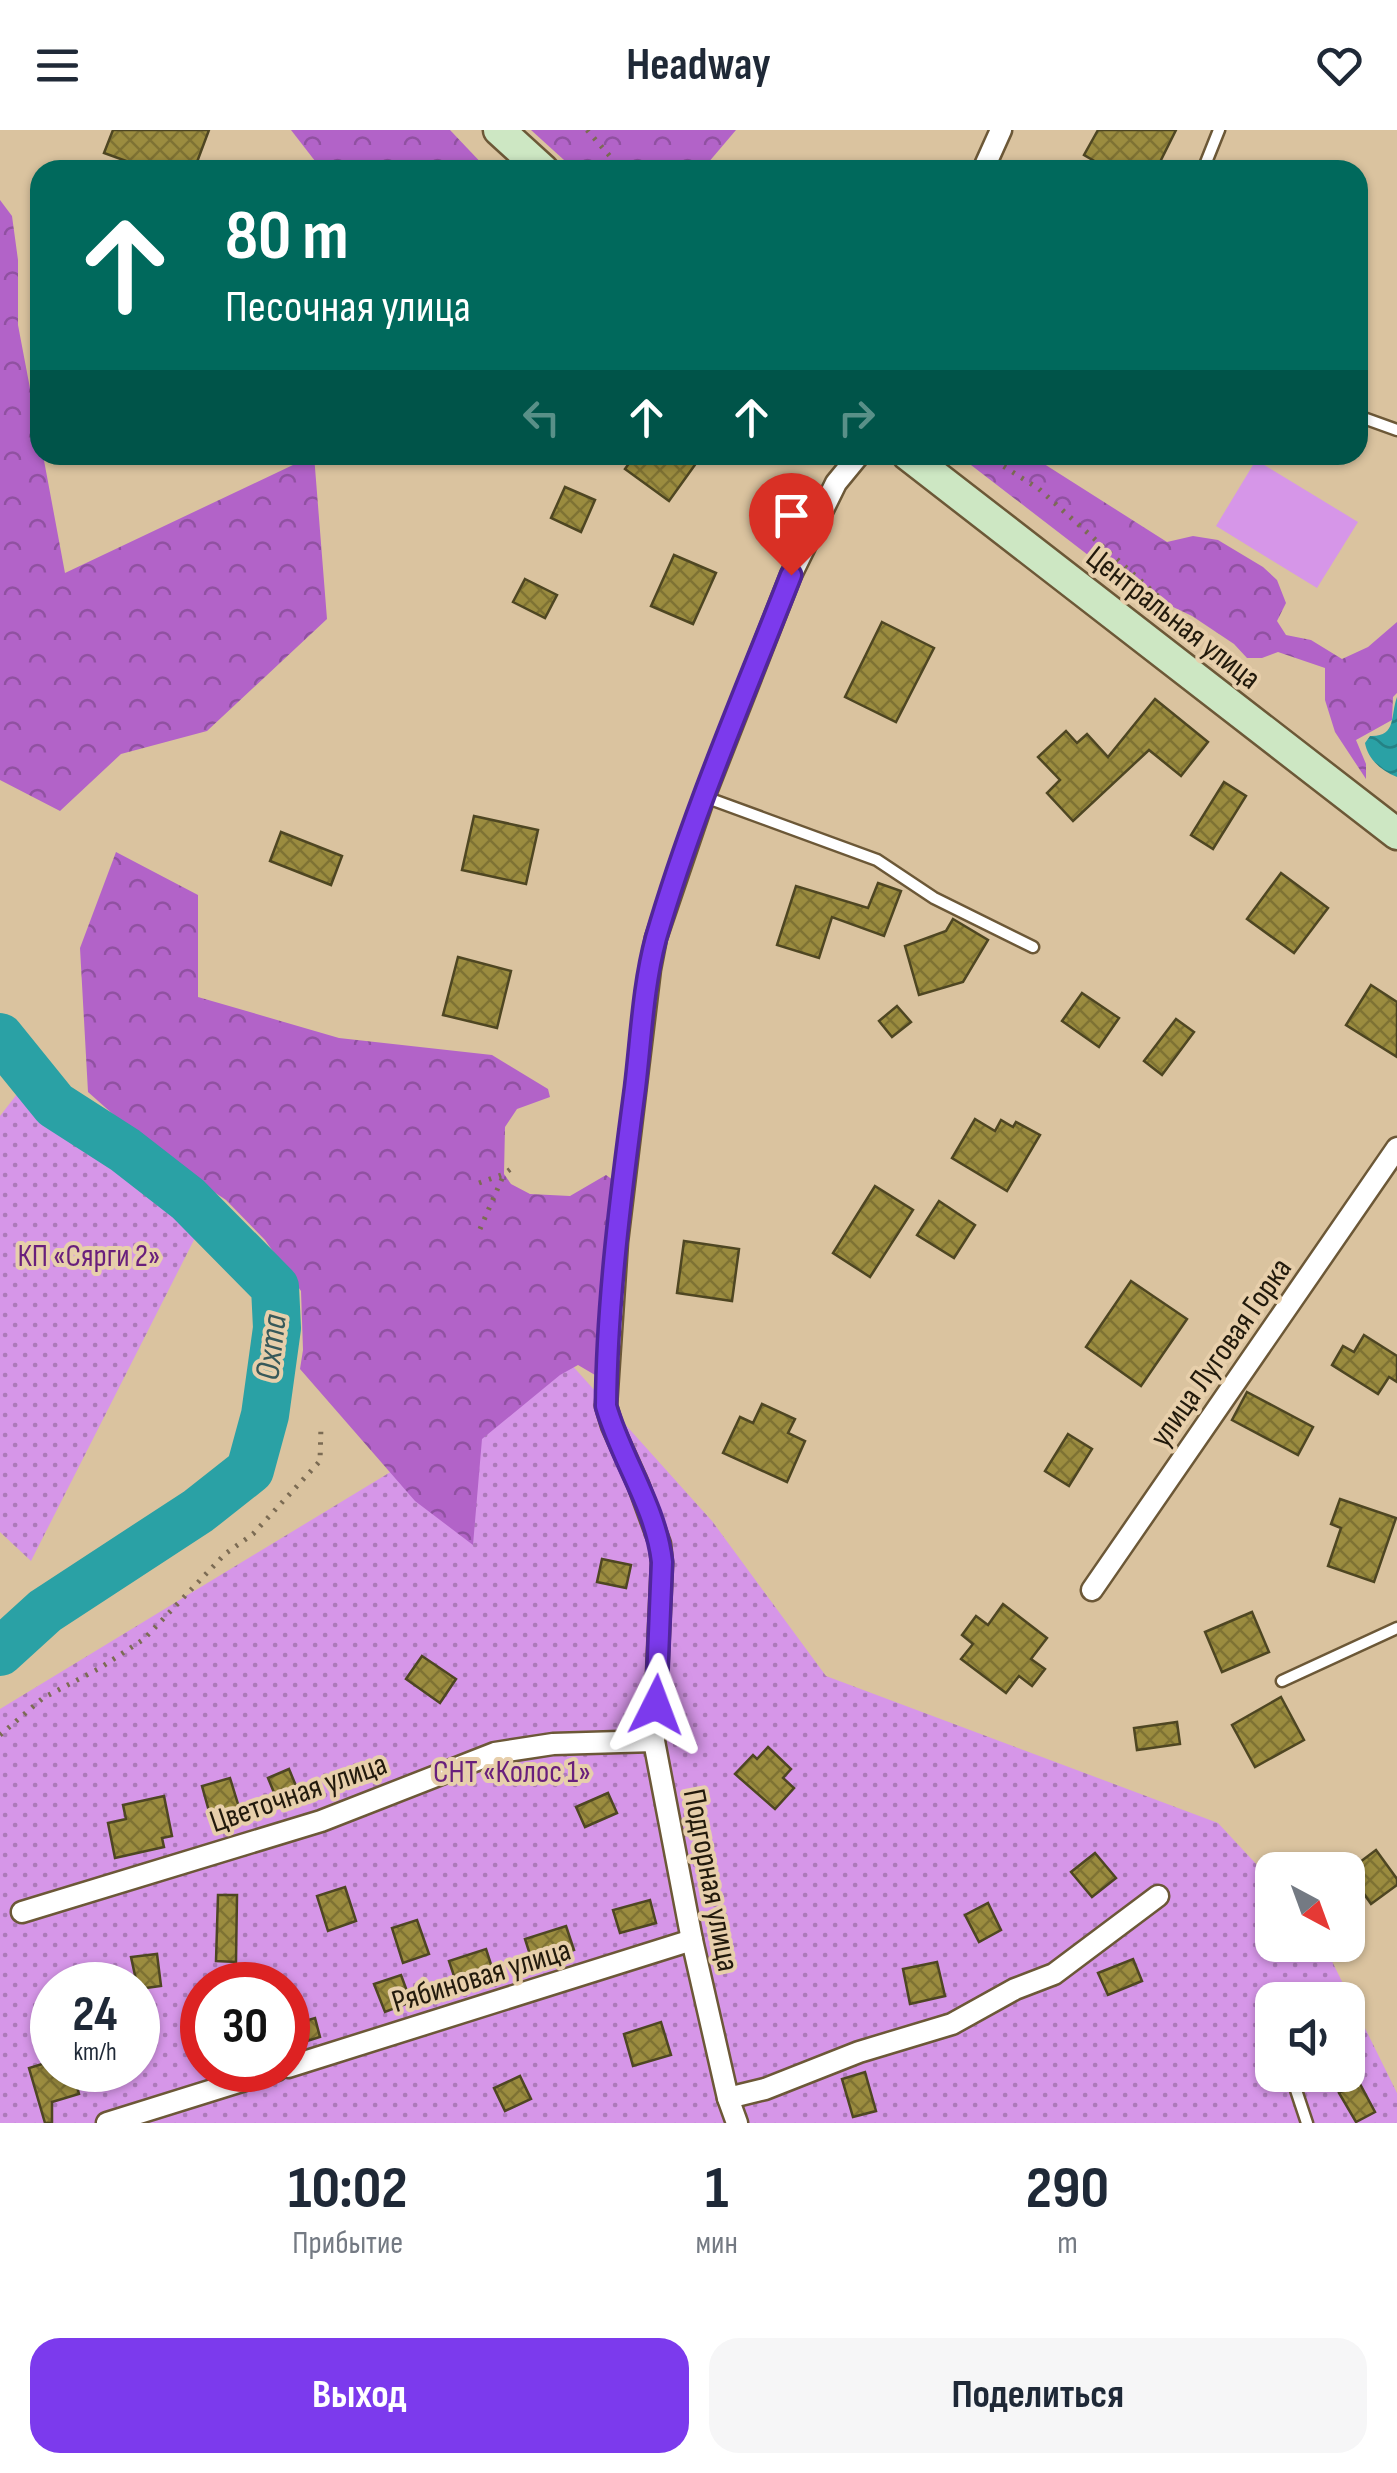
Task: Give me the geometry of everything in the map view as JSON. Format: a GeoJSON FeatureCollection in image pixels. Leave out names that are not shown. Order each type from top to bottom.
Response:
{"type":"FeatureCollection","features":[{"type":"Feature","properties":{"kind":"street"},"geometry":{"type":"LineString","coordinates":[[500,130],[532,160]]}},
{"type":"Feature","properties":{"kind":"street"},"geometry":{"type":"LineString","coordinates":[[988,160],[1001,130]]}},
{"type":"Feature","properties":{"kind":"street","name":"Подгорная улица"},"geometry":{"type":"LineString","coordinates":[[737,2123],[692,1940],[654,1741],[660,1544],[612,1426],[606,1406],[606,1382],[617,1242],[656,938],[704,797],[791,575],[836,483],[851,465]]}},
{"type":"Feature","properties":{"kind":"street","name":"Центральная улица"},"geometry":{"type":"LineString","coordinates":[[921,465],[1397,834]]}},
{"type":"Feature","properties":{"kind":"street","name":"улица Луговая Горка"},"geometry":{"type":"LineString","coordinates":[[1092,1590],[1397,1148]]}},
{"type":"Feature","properties":{"kind":"street","name":"Цветочная улица"},"geometry":{"type":"LineString","coordinates":[[22,1912],[321,1820],[495,1753],[553,1744],[654,1741]]}},
{"type":"Feature","properties":{"kind":"street"},"geometry":{"type":"LineString","coordinates":[[728,2098],[765,2089],[859,2052],[952,2024],[1015,1989],[1054,1974],[1158,1896]]}},
{"type":"Feature","properties":{"kind":"street","name":"Рябиновая улица"},"geometry":{"type":"LineString","coordinates":[[310,2060],[692,1940]]}},
{"type":"Feature","properties":{"kind":"street"},"geometry":{"type":"LineString","coordinates":[[108,2123],[207,2092]]}},
{"type":"Feature","properties":{"kind":"lane"},"geometry":{"type":"LineString","coordinates":[[1207,160],[1219,130]]}},
{"type":"Feature","properties":{"kind":"lane"},"geometry":{"type":"LineString","coordinates":[[1368,420],[1397,430]]}},
{"type":"Feature","properties":{"kind":"lane"},"geometry":{"type":"LineString","coordinates":[[704,797],[878,860],[934,898],[1033,947]]}},
{"type":"Feature","properties":{"kind":"lane"},"geometry":{"type":"LineString","coordinates":[[1282,1681],[1397,1628]]}},
{"type":"Feature","properties":{"kind":"lane"},"geometry":{"type":"LineString","coordinates":[[1297,2092],[1307,2123]]}},
{"type":"Feature","properties":{"kind":"path"},"geometry":{"type":"LineString","coordinates":[[587,130],[613,160]]}},
{"type":"Feature","properties":{"kind":"path"},"geometry":{"type":"LineString","coordinates":[[1001,465],[1038,489],[1160,598]]}},
{"type":"Feature","properties":{"kind":"path"},"geometry":{"type":"LineString","coordinates":[[479,1182],[512,1168]]}},
{"type":"Feature","properties":{"kind":"path"},"geometry":{"type":"LineString","coordinates":[[480,1229],[504,1174]]}},
{"type":"Feature","properties":{"kind":"path"},"geometry":{"type":"LineString","coordinates":[[0,1735],[43,1698],[144,1639],[225,1554],[253,1534],[320,1462],[321,1426]]}},
{"type":"Feature","properties":{"kind":"green space"},"geometry":{"type":"Polygon","coordinates":[[[291,130],[450,130],[478,160],[314,160],[291,130]]]}},
{"type":"Feature","properties":{"kind":"green space"},"geometry":{"type":"Polygon","coordinates":[[[531,130],[736,130],[710,160],[564,160],[531,130]]]}},
{"type":"Feature","properties":{"kind":"green space"},"geometry":{"type":"Polygon","coordinates":[[[0,200],[12,216],[18,260],[18,325],[30,388],[30,465],[45,465],[65,573],[293,465],[315,465],[327,619],[207,731],[121,754],[60,811],[0,780],[0,200]]]}},
{"type":"Feature","properties":{"kind":"green space"},"geometry":{"type":"Polygon","coordinates":[[[971,465],[1046,465],[1167,542],[1193,536],[1218,540],[1277,580],[1286,603],[1277,621],[1286,635],[1311,640],[1342,659],[1368,647],[1397,622],[1397,693],[1393,697],[1392,720],[1356,740],[1366,764],[1366,779],[1335,732],[1325,700],[1325,668],[1278,652],[1247,658],[1234,644],[1192,616],[1127,585],[971,465]]]}},
{"type":"Feature","properties":{"kind":"green space"},"geometry":{"type":"Polygon","coordinates":[[[1253,465],[1264,465],[1358,522],[1317,588],[1216,526],[1253,465]]]}},
{"type":"Feature","properties":{"kind":"green space"},"geometry":{"type":"Polygon","coordinates":[[[116,852],[198,895],[198,997],[339,1038],[492,1055],[548,1089],[550,1097],[517,1109],[505,1127],[504,1174],[511,1184],[530,1194],[570,1196],[606,1175],[613,1180],[595,1375],[578,1365],[560,1375],[482,1439],[473,1545],[415,1501],[300,1369],[301,1291],[265,1240],[226,1200],[160,1156],[88,1092],[80,948],[116,852]]]}},
{"type":"Feature","properties":{"kind":"green space","name":"КП «Сярги 2»"},"geometry":{"type":"Polygon","coordinates":[[[24,1085],[198,1232],[31,1561],[0,1532],[0,1116],[24,1085]]]}},
{"type":"Feature","properties":{"kind":"green space","name":"СНТ «Колос 1»"},"geometry":{"type":"Polygon","coordinates":[[[570,1363],[712,1521],[826,1676],[1218,1823],[1255,1863],[1255,1962],[1332,1962],[1342,1982],[1255,1982],[1255,2092],[1365,2092],[1365,2028],[1397,2093],[1397,2123],[0,2123],[0,1709],[570,1363]]]}},
{"type":"Feature","properties":{"kind":"water"},"geometry":{"type":"Polygon","coordinates":[[[1397,697],[1397,777],[1376,764],[1365,743],[1370,736],[1389,729],[1397,697]]]}},
{"type":"Feature","properties":{"kind":"building"},"geometry":{"type":"Polygon","coordinates":[[[113,130],[209,130],[198,160],[123,160],[104,153],[113,130]]]}},
{"type":"Feature","properties":{"kind":"building"},"geometry":{"type":"Polygon","coordinates":[[[1098,130],[1176,130],[1161,160],[1093,160],[1084,155],[1098,130]]]}},
{"type":"Feature","properties":{"kind":"building"},"geometry":{"type":"Polygon","coordinates":[[[628,465],[695,465],[669,501],[625,469],[628,465]]]}},
{"type":"Feature","properties":{"kind":"building"},"geometry":{"type":"Polygon","coordinates":[[[565,487],[595,500],[581,532],[551,518],[565,487]]]}},
{"type":"Feature","properties":{"kind":"building"},"geometry":{"type":"Polygon","coordinates":[[[674,555],[716,573],[693,624],[651,606],[674,555]]]}},
{"type":"Feature","properties":{"kind":"building"},"geometry":{"type":"Polygon","coordinates":[[[525,579],[557,595],[545,618],[513,602],[525,579]]]}},
{"type":"Feature","properties":{"kind":"building"},"geometry":{"type":"Polygon","coordinates":[[[882,622],[934,648],[896,722],[845,697],[882,622]]]}},
{"type":"Feature","properties":{"kind":"building"},"geometry":{"type":"Polygon","coordinates":[[[1155,699],[1208,742],[1181,776],[1149,750],[1073,821],[1047,793],[1060,780],[1038,757],[1066,731],[1077,743],[1087,734],[1108,757],[1155,699]]]}},
{"type":"Feature","properties":{"kind":"building"},"geometry":{"type":"Polygon","coordinates":[[[1224,782],[1246,796],[1213,849],[1191,835],[1224,782]]]}},
{"type":"Feature","properties":{"kind":"building"},"geometry":{"type":"Polygon","coordinates":[[[474,816],[538,830],[526,884],[462,870],[474,816]]]}},
{"type":"Feature","properties":{"kind":"building"},"geometry":{"type":"Polygon","coordinates":[[[281,832],[342,856],[331,885],[270,861],[281,832]]]}},
{"type":"Feature","properties":{"kind":"building"},"geometry":{"type":"Polygon","coordinates":[[[1281,873],[1328,908],[1294,953],[1247,919],[1281,873]]]}},
{"type":"Feature","properties":{"kind":"building"},"geometry":{"type":"Polygon","coordinates":[[[878,883],[901,891],[884,936],[832,917],[819,958],[777,945],[796,886],[868,908],[878,883]]]}},
{"type":"Feature","properties":{"kind":"building"},"geometry":{"type":"Polygon","coordinates":[[[953,919],[988,940],[963,982],[919,995],[905,946],[946,931],[953,919]]]}},
{"type":"Feature","properties":{"kind":"building"},"geometry":{"type":"Polygon","coordinates":[[[458,957],[511,971],[497,1028],[443,1015],[458,957]]]}},
{"type":"Feature","properties":{"kind":"building"},"geometry":{"type":"Polygon","coordinates":[[[1371,985],[1397,1002],[1397,1057],[1346,1025],[1371,985]]]}},
{"type":"Feature","properties":{"kind":"building"},"geometry":{"type":"Polygon","coordinates":[[[1082,993],[1119,1018],[1099,1047],[1062,1021],[1082,993]]]}},
{"type":"Feature","properties":{"kind":"building"},"geometry":{"type":"Polygon","coordinates":[[[897,1006],[911,1022],[892,1037],[879,1021],[897,1006]]]}},
{"type":"Feature","properties":{"kind":"building"},"geometry":{"type":"Polygon","coordinates":[[[1176,1019],[1194,1032],[1162,1075],[1144,1061],[1176,1019]]]}},
{"type":"Feature","properties":{"kind":"building"},"geometry":{"type":"Polygon","coordinates":[[[975,1119],[995,1131],[1001,1120],[1013,1127],[1016,1122],[1040,1135],[1007,1191],[952,1158],[975,1119]]]}},
{"type":"Feature","properties":{"kind":"building"},"geometry":{"type":"Polygon","coordinates":[[[875,1186],[913,1210],[870,1277],[833,1253],[875,1186]]]}},
{"type":"Feature","properties":{"kind":"building"},"geometry":{"type":"Polygon","coordinates":[[[939,1201],[975,1225],[954,1258],[917,1235],[939,1201]]]}},
{"type":"Feature","properties":{"kind":"building"},"geometry":{"type":"Polygon","coordinates":[[[684,1241],[739,1249],[732,1301],[677,1293],[684,1241]]]}},
{"type":"Feature","properties":{"kind":"building"},"geometry":{"type":"Polygon","coordinates":[[[1131,1281],[1187,1319],[1141,1386],[1086,1347],[1131,1281]]]}},
{"type":"Feature","properties":{"kind":"building"},"geometry":{"type":"Polygon","coordinates":[[[1364,1335],[1397,1356],[1397,1382],[1389,1377],[1378,1394],[1332,1365],[1343,1346],[1354,1352],[1364,1335]]]}},
{"type":"Feature","properties":{"kind":"building"},"geometry":{"type":"Polygon","coordinates":[[[1247,1392],[1313,1427],[1298,1455],[1232,1420],[1247,1392]]]}},
{"type":"Feature","properties":{"kind":"building"},"geometry":{"type":"Polygon","coordinates":[[[762,1404],[795,1419],[788,1433],[805,1441],[787,1482],[723,1453],[740,1417],[753,1423],[762,1404]]]}},
{"type":"Feature","properties":{"kind":"building"},"geometry":{"type":"Polygon","coordinates":[[[1068,1434],[1092,1449],[1069,1486],[1045,1471],[1068,1434]]]}},
{"type":"Feature","properties":{"kind":"building"},"geometry":{"type":"Polygon","coordinates":[[[1340,1499],[1396,1518],[1374,1582],[1328,1566],[1341,1528],[1331,1524],[1340,1499]]]}},
{"type":"Feature","properties":{"kind":"building"},"geometry":{"type":"Polygon","coordinates":[[[602,1559],[631,1565],[626,1588],[597,1582],[602,1559]]]}},
{"type":"Feature","properties":{"kind":"building"},"geometry":{"type":"Polygon","coordinates":[[[1003,1604],[1047,1638],[1031,1659],[1045,1669],[1032,1686],[1019,1676],[1006,1693],[961,1659],[973,1644],[962,1635],[976,1616],[988,1625],[1003,1604]]]}},
{"type":"Feature","properties":{"kind":"building"},"geometry":{"type":"Polygon","coordinates":[[[1252,1612],[1269,1652],[1222,1672],[1205,1632],[1252,1612]]]}},
{"type":"Feature","properties":{"kind":"building"},"geometry":{"type":"Polygon","coordinates":[[[422,1656],[456,1679],[440,1703],[406,1679],[422,1656]]]}},
{"type":"Feature","properties":{"kind":"building"},"geometry":{"type":"Polygon","coordinates":[[[1281,1697],[1304,1740],[1255,1767],[1232,1725],[1281,1697]]]}},
{"type":"Feature","properties":{"kind":"building"},"geometry":{"type":"Polygon","coordinates":[[[1177,1722],[1180,1744],[1137,1750],[1134,1728],[1177,1722]]]}},
{"type":"Feature","properties":{"kind":"building"},"geometry":{"type":"Polygon","coordinates":[[[768,1747],[791,1769],[783,1778],[794,1788],[775,1809],[735,1774],[753,1755],[757,1759],[768,1747]]]}},
{"type":"Feature","properties":{"kind":"building"},"geometry":{"type":"Polygon","coordinates":[[[289,1769],[301,1798],[280,1807],[268,1778],[289,1769]]]}},
{"type":"Feature","properties":{"kind":"building"},"geometry":{"type":"Polygon","coordinates":[[[230,1778],[241,1814],[212,1822],[202,1786],[230,1778]]]}},
{"type":"Feature","properties":{"kind":"building"},"geometry":{"type":"Polygon","coordinates":[[[608,1793],[617,1813],[585,1827],[576,1807],[608,1793]]]}},
{"type":"Feature","properties":{"kind":"building"},"geometry":{"type":"Polygon","coordinates":[[[164,1796],[172,1836],[162,1838],[164,1847],[115,1858],[108,1823],[126,1819],[123,1805],[164,1796]]]}},
{"type":"Feature","properties":{"kind":"building"},"geometry":{"type":"Polygon","coordinates":[[[1376,1850],[1397,1879],[1397,1885],[1371,1904],[1365,1895],[1365,1858],[1376,1850]]]}},
{"type":"Feature","properties":{"kind":"building"},"geometry":{"type":"Polygon","coordinates":[[[1095,1853],[1116,1878],[1092,1897],[1071,1872],[1095,1853]]]}},
{"type":"Feature","properties":{"kind":"building"},"geometry":{"type":"Polygon","coordinates":[[[345,1887],[356,1921],[328,1931],[317,1896],[345,1887]]]}},
{"type":"Feature","properties":{"kind":"building"},"geometry":{"type":"Polygon","coordinates":[[[218,1895],[237,1895],[236,1962],[216,1961],[218,1895]]]}},
{"type":"Feature","properties":{"kind":"building"},"geometry":{"type":"Polygon","coordinates":[[[650,1900],[656,1923],[620,1933],[613,1910],[650,1900]]]}},
{"type":"Feature","properties":{"kind":"building"},"geometry":{"type":"Polygon","coordinates":[[[988,1903],[1001,1930],[979,1942],[965,1915],[988,1903]]]}},
{"type":"Feature","properties":{"kind":"building"},"geometry":{"type":"Polygon","coordinates":[[[417,1920],[429,1954],[403,1963],[392,1928],[417,1920]]]}},
{"type":"Feature","properties":{"kind":"building"},"geometry":{"type":"Polygon","coordinates":[[[566,1926],[574,1950],[533,1964],[525,1939],[566,1926]]]}},
{"type":"Feature","properties":{"kind":"building"},"geometry":{"type":"Polygon","coordinates":[[[486,1949],[495,1977],[458,1988],[449,1961],[486,1949]]]}},
{"type":"Feature","properties":{"kind":"building"},"geometry":{"type":"Polygon","coordinates":[[[157,1954],[158,1962],[132,1962],[131,1957],[157,1954]]]}},
{"type":"Feature","properties":{"kind":"building"},"geometry":{"type":"Polygon","coordinates":[[[1133,1959],[1142,1981],[1108,1995],[1098,1973],[1133,1959]]]}},
{"type":"Feature","properties":{"kind":"building"},"geometry":{"type":"Polygon","coordinates":[[[937,1962],[945,1996],[910,2004],[903,1969],[937,1962]]]}},
{"type":"Feature","properties":{"kind":"building"},"geometry":{"type":"Polygon","coordinates":[[[401,1975],[411,2002],[385,2012],[374,1984],[401,1975]]]}},
{"type":"Feature","properties":{"kind":"building"},"geometry":{"type":"Polygon","coordinates":[[[315,2018],[320,2037],[310,2040],[310,2019],[315,2018]]]}},
{"type":"Feature","properties":{"kind":"building"},"geometry":{"type":"Polygon","coordinates":[[[661,2022],[671,2055],[633,2066],[624,2034],[661,2022]]]}},
{"type":"Feature","properties":{"kind":"building"},"geometry":{"type":"Polygon","coordinates":[[[865,2072],[876,2111],[853,2117],[842,2079],[865,2072]]]}},
{"type":"Feature","properties":{"kind":"building"},"geometry":{"type":"Polygon","coordinates":[[[520,2076],[531,2099],[505,2111],[494,2088],[520,2076]]]}},
{"type":"Feature","properties":{"kind":"building"},"geometry":{"type":"Polygon","coordinates":[[[36,2092],[78,2092],[52,2102],[52,2123],[45,2123],[36,2092]]]}},
{"type":"Feature","properties":{"kind":"building"},"geometry":{"type":"Polygon","coordinates":[[[1364,2092],[1375,2112],[1356,2122],[1339,2093],[1364,2092]]]}},
{"type":"Feature","properties":{"kind":"waterway","name":"Охта"},"geometry":{"type":"LineString","coordinates":[[0,1037],[55,1105],[125,1150],[188,1199],[275,1287],[277,1328],[265,1415],[250,1470],[198,1511],[45,1611],[0,1652]]}},
{"type":"Feature","properties":{"kind":"route"},"geometry":{"type":"LineString","coordinates":[[656,1705],[660,1544],[606,1406],[617,1242],[632,1112],[656,938],[704,797],[791,575]]}}]}
